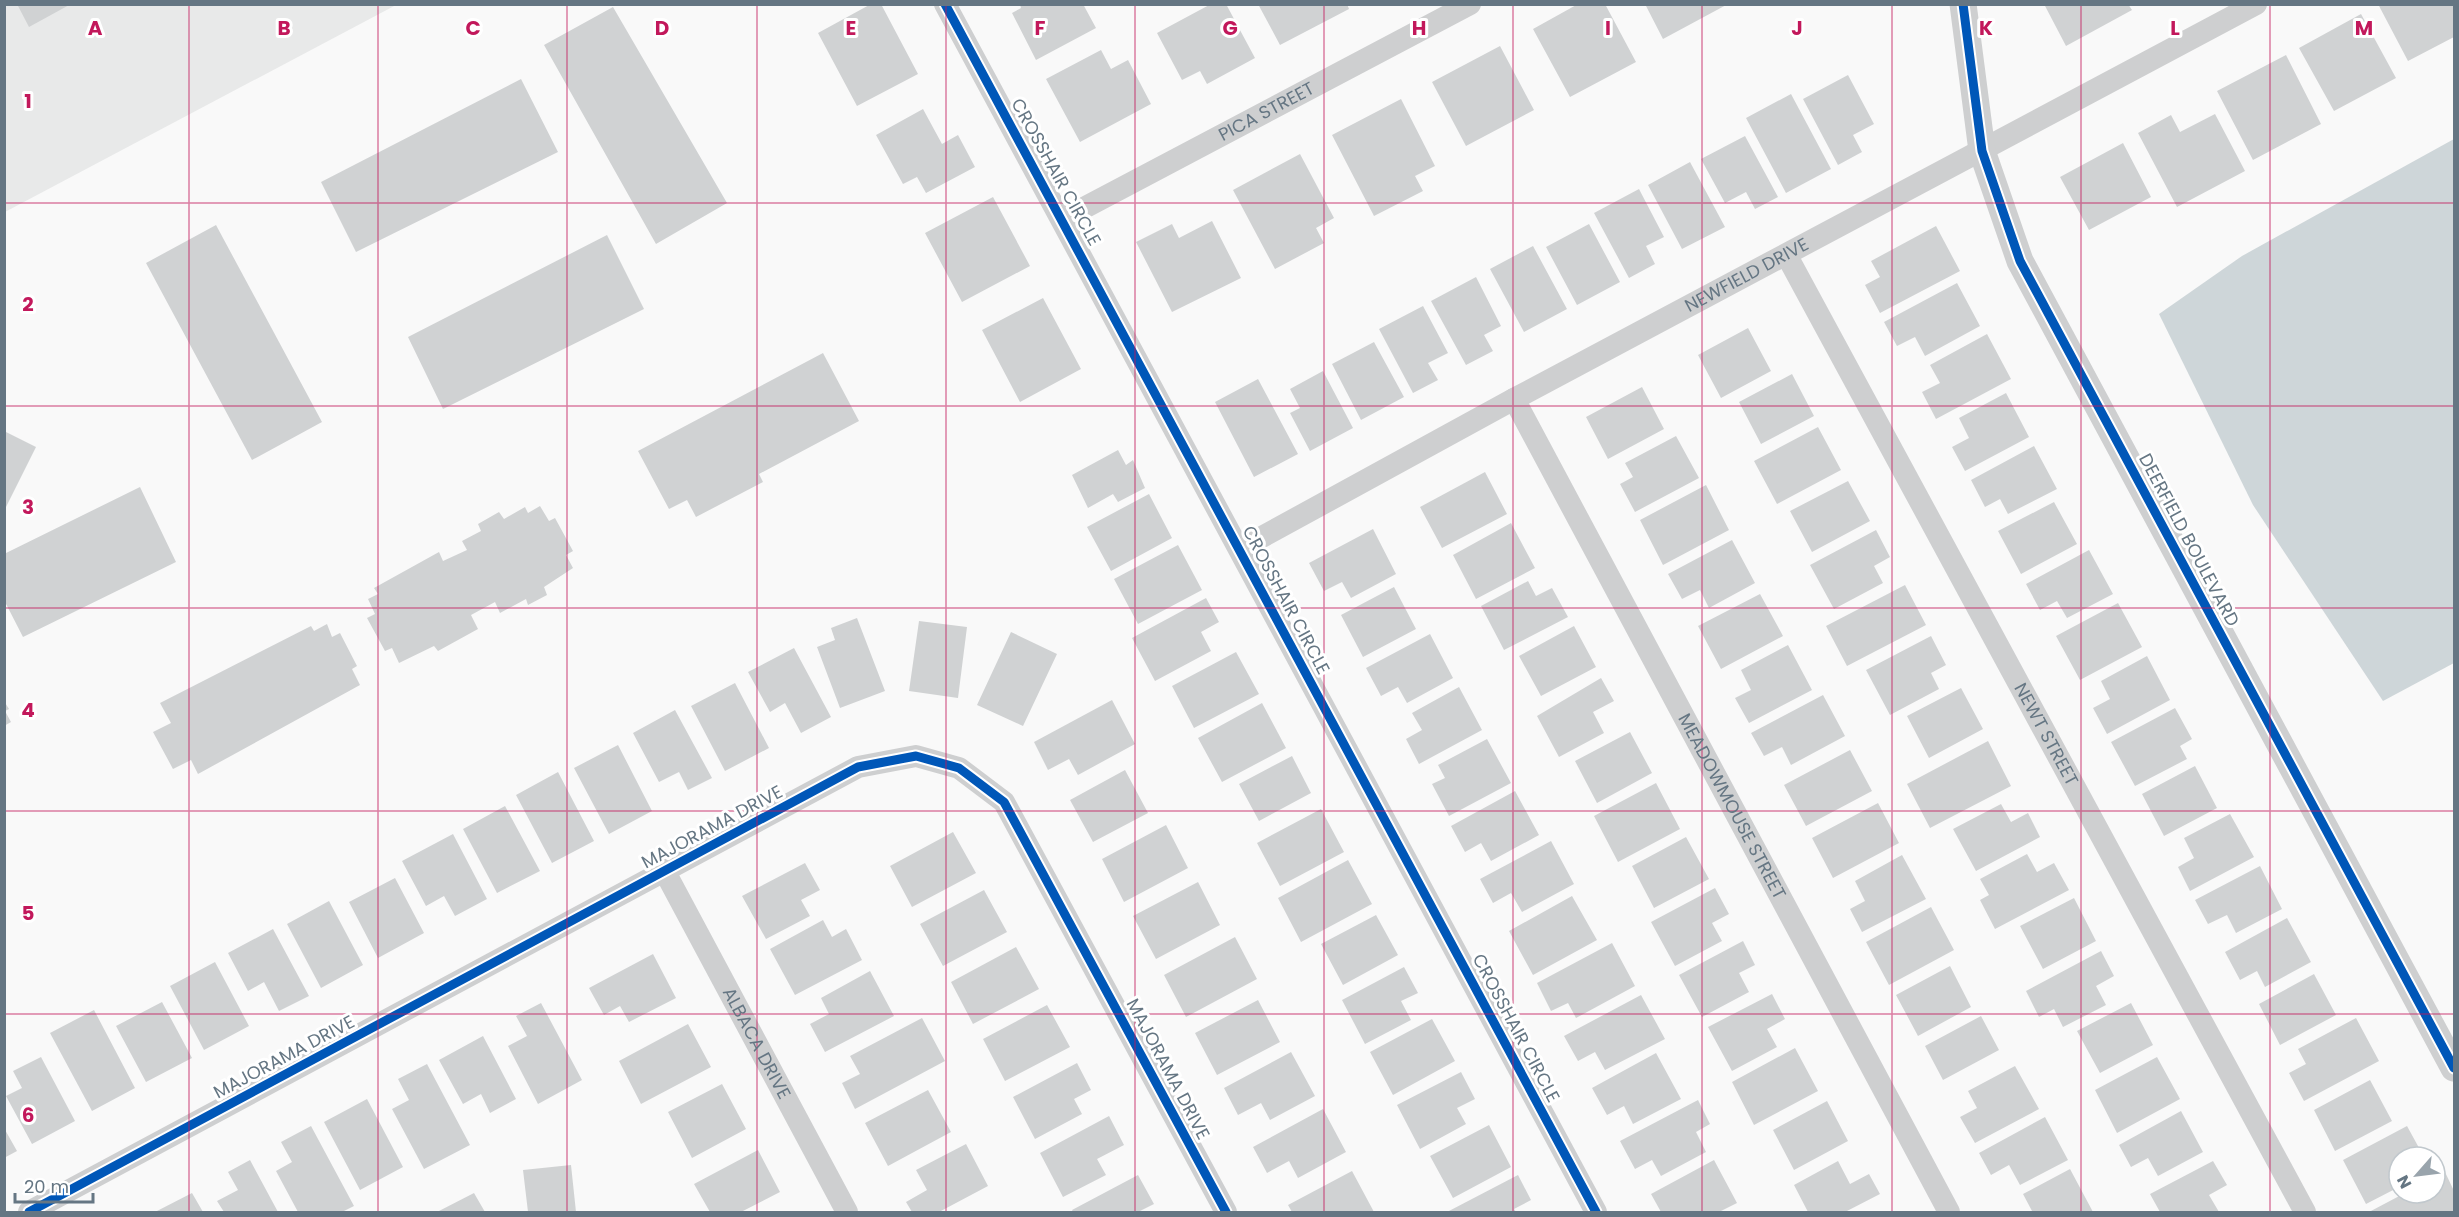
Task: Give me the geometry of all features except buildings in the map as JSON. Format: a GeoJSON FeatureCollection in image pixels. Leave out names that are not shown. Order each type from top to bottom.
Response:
{"type":"FeatureCollection","features":[{"type":"Feature","properties":{"kind":"street","name":"CROSSHAIR CIRCLE"},"geometry":{"type":"LineString","coordinates":[[945,4],[1064,219],[1596,1212]]}},
{"type":"Feature","properties":{"kind":"street","name":"PICA STREET"},"geometry":{"type":"LineString","coordinates":[[1064,219],[1470,4]]}},
{"type":"Feature","properties":{"kind":"street","name":"DEERFIELD BOULEVARD"},"geometry":{"type":"LineString","coordinates":[[1963,4],[1982,151],[2020,261],[2454,1068]]}},
{"type":"Feature","properties":{"kind":"street","name":"NEWFIELD DRIVE"},"geometry":{"type":"LineString","coordinates":[[1240,549],[1514,399],[1787,256],[2256,4]]}},
{"type":"Feature","properties":{"kind":"street","name":"NEWT STREET"},"geometry":{"type":"LineString","coordinates":[[1787,256],[2305,1212]]}},
{"type":"Feature","properties":{"kind":"street","name":"MEADOWMOUSE STREET"},"geometry":{"type":"LineString","coordinates":[[1514,399],[1949,1212]]}},
{"type":"Feature","properties":{"kind":"street","name":"MAJORAMA DRIVE"},"geometry":{"type":"LineString","coordinates":[[29,1212],[858,767],[916,756],[958,768],[1004,802],[1226,1212]]}},
{"type":"Feature","properties":{"kind":"street","name":"ALBACA DRIVE"},"geometry":{"type":"LineString","coordinates":[[665,872],[847,1212]]}},
{"type":"Feature","properties":{"kind":"shaded area"},"geometry":{"type":"Polygon","coordinates":[[[5,5],[396,5],[5,212],[5,5]]]}},
{"type":"Feature","properties":{"kind":"shaded area"},"geometry":{"type":"Polygon","coordinates":[[[2454,139],[2454,663],[2383,701],[2253,505],[2159,314],[2242,256],[2454,139]]]}},
{"type":"Feature","properties":{"kind":"cycle path"},"geometry":{"type":"LineString","coordinates":[[945,4],[1596,1212]]}},
{"type":"Feature","properties":{"kind":"cycle path"},"geometry":{"type":"LineString","coordinates":[[1963,4],[1982,151],[2020,261],[2454,1068]]}},
{"type":"Feature","properties":{"kind":"cycle path"},"geometry":{"type":"LineString","coordinates":[[29,1212],[858,767],[916,756],[959,768],[1004,802],[1226,1212]]}}]}
